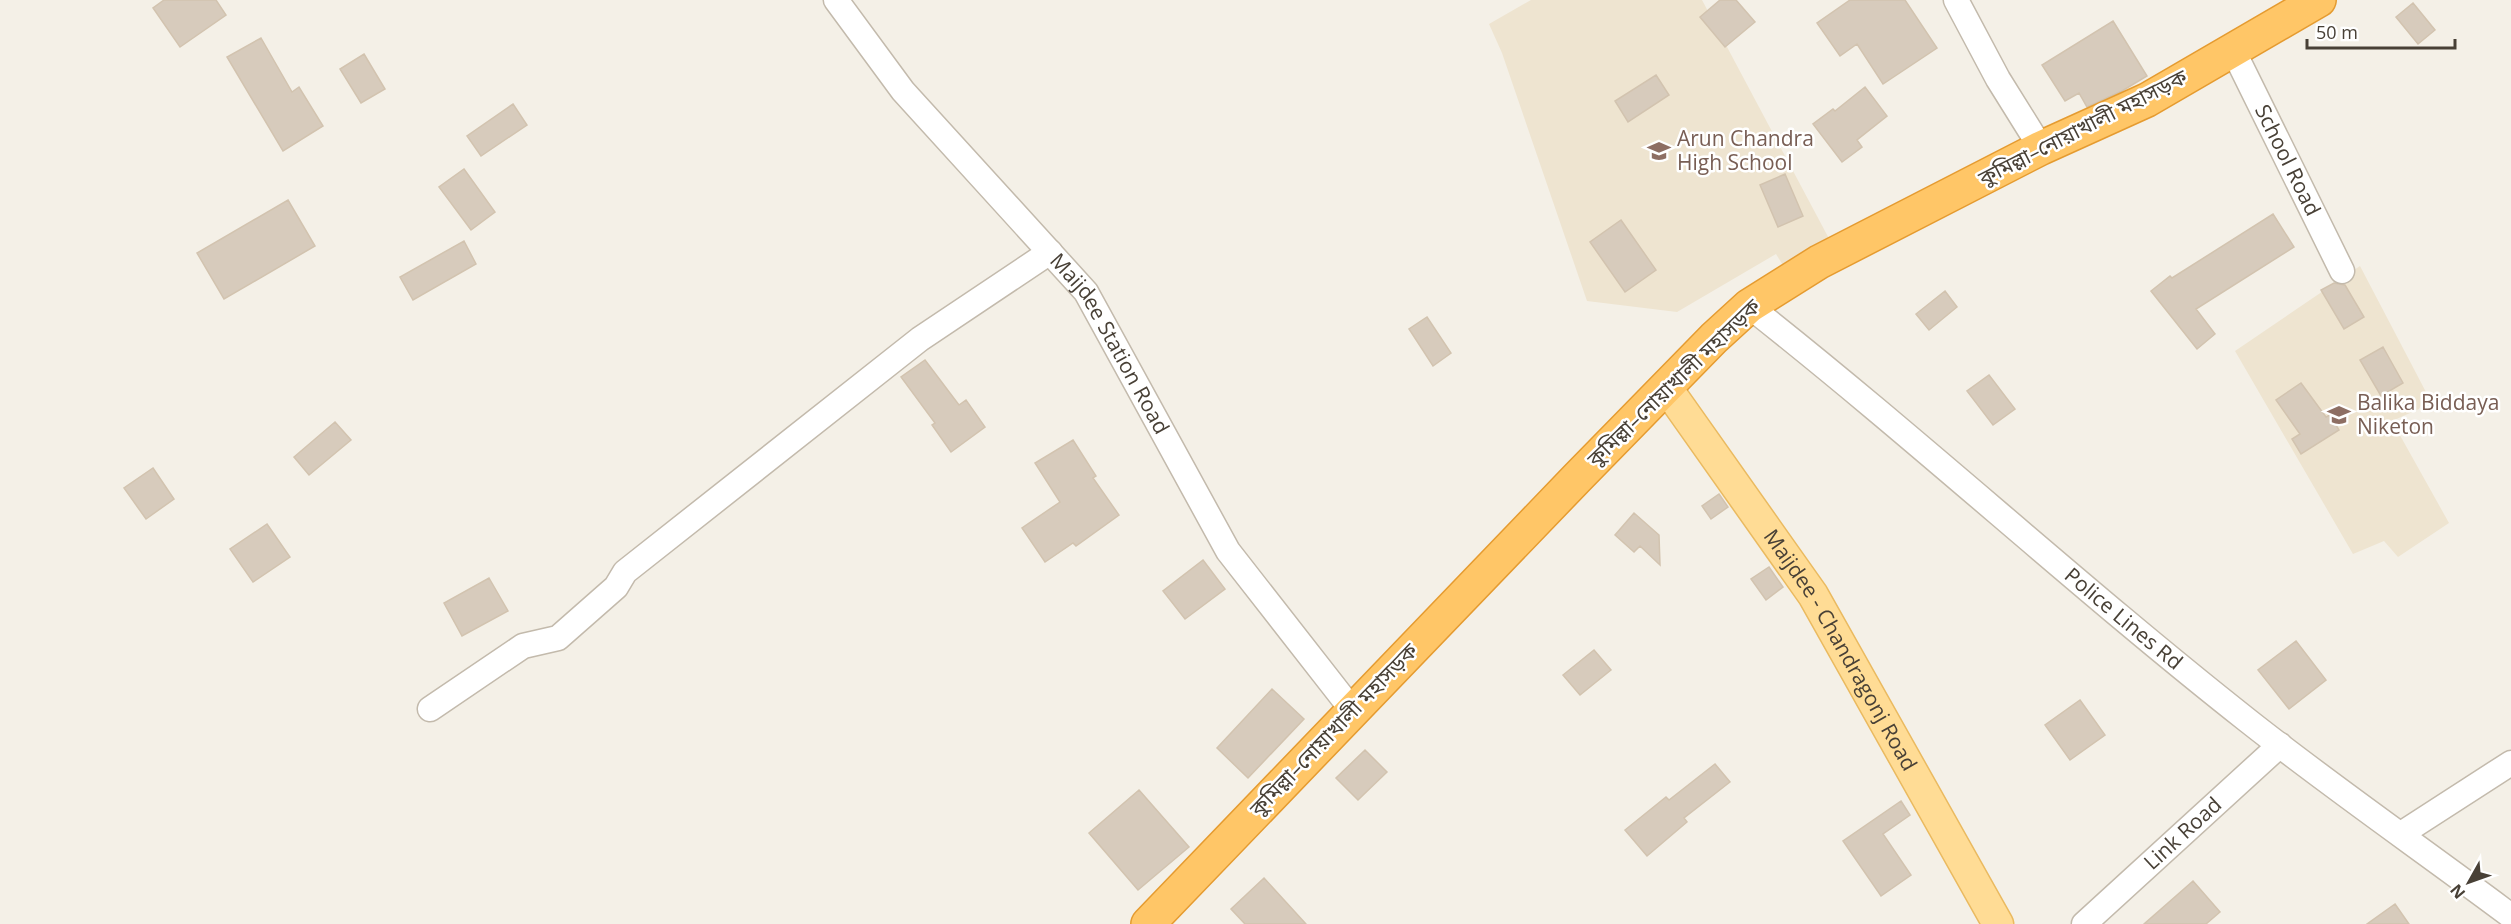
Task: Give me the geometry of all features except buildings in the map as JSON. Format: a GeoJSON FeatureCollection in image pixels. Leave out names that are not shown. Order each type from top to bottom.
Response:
{"type":"FeatureCollection","features":[{"type":"Feature","properties":{"kind":"highway","name":"কুমিল্লা–নোয়াখালী মহাসড়ক"},"geometry":{"type":"LineString","coordinates":[[1148,924],[1666,387],[1749,306],[1819,262],[2041,148],[2147,100],[2319,0]]}},
{"type":"Feature","properties":{"kind":"main road","name":"Maijdee - Chandragonj Road"},"geometry":{"type":"LineString","coordinates":[[1666,387],[1813,595],[1998,924]]}},
{"type":"Feature","properties":{"kind":"street","name":"Maijdee Station Road"},"geometry":{"type":"LineString","coordinates":[[836,0],[903,91],[1086,292],[1228,551],[1353,711]]}},
{"type":"Feature","properties":{"kind":"street"},"geometry":{"type":"LineString","coordinates":[[1956,0],[1998,79],[2041,148]]}},
{"type":"Feature","properties":{"kind":"street","name":"School Road"},"geometry":{"type":"LineString","coordinates":[[2233,50],[2342,271]]}},
{"type":"Feature","properties":{"kind":"street"},"geometry":{"type":"LineString","coordinates":[[430,709],[522,646],[558,638],[616,587],[625,572],[920,339],[1050,252]]}},
{"type":"Feature","properties":{"kind":"street","name":"Police Lines Rd"},"geometry":{"type":"LineString","coordinates":[[1749,306],[1838,376],[2028,539],[2247,720],[2511,916]]}},
{"type":"Feature","properties":{"kind":"street","name":"Link Road"},"geometry":{"type":"LineString","coordinates":[[2084,924],[2280,745]]}},
{"type":"Feature","properties":{"kind":"street"},"geometry":{"type":"LineString","coordinates":[[2401,834],[2511,763]]}},
{"type":"Feature","properties":{"kind":"shaded area","name":"Arun Chandra High School"},"geometry":{"type":"Polygon","coordinates":[[[1531,0],[1702,0],[1834,248],[1789,275],[1776,254],[1677,312],[1587,301],[1502,53],[1489,24],[1531,0]]]}},
{"type":"Feature","properties":{"kind":"shaded area","name":"Balika Biddaya Niketon"},"geometry":{"type":"Polygon","coordinates":[[[2360,266],[2427,394],[2419,409],[2392,421],[2449,523],[2398,557],[2384,541],[2353,554],[2235,351],[2360,266]]]}},
{"type":"Feature","properties":{"kind":"place","name":"Arun Chandra High School"},"geometry":{"type":"Point","coordinates":[1659,151]}},
{"type":"Feature","properties":{"kind":"place","name":"Balika Biddaya Niketon"},"geometry":{"type":"Point","coordinates":[2339,415]}}]}
